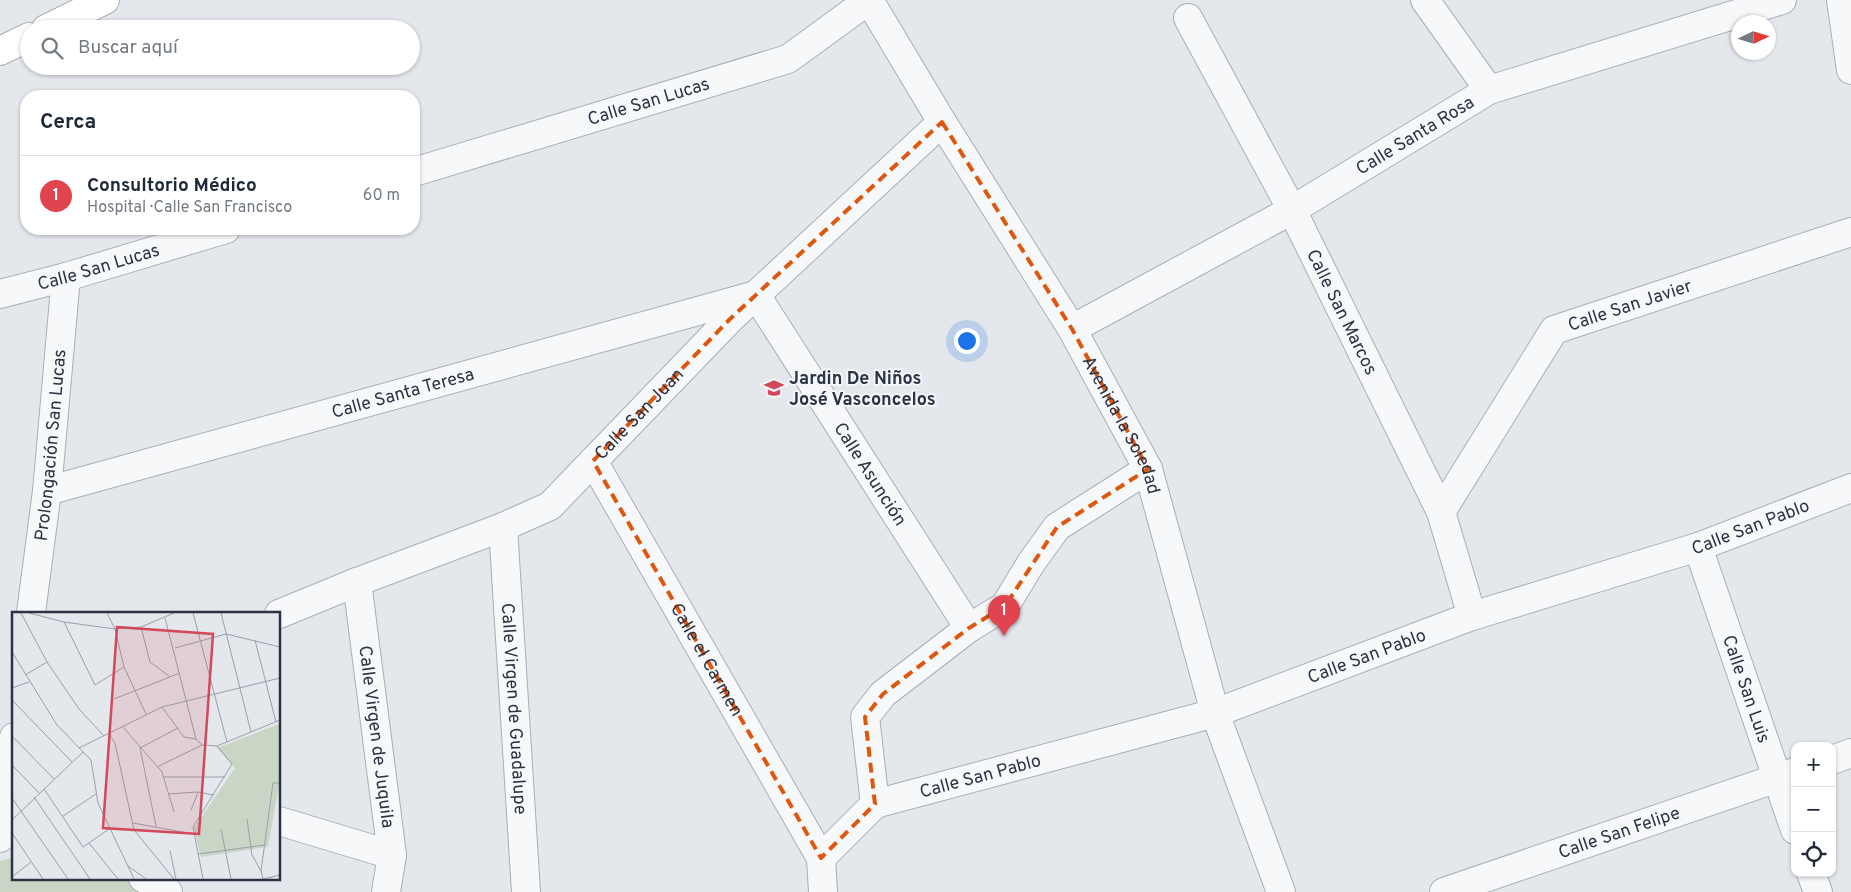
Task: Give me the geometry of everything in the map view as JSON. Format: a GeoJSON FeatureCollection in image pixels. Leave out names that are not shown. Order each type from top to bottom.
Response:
{"type":"FeatureCollection","features":[{"type":"Feature","properties":{"kind":"main road"},"geometry":{"type":"LineString","coordinates":[[64,20],[105,0]]}},
{"type":"Feature","properties":{"kind":"main road"},"geometry":{"type":"LineString","coordinates":[[0,51],[20,41]]}},
{"type":"Feature","properties":{"kind":"street","name":"Avenida la Soledad"},"geometry":{"type":"LineString","coordinates":[[869,0],[942,122],[1072,329],[1148,469],[1215,713],[1280,892]]}},
{"type":"Feature","properties":{"kind":"street","name":"Calle San Lucas"},"geometry":{"type":"LineString","coordinates":[[420,170],[788,59],[869,0]]}},
{"type":"Feature","properties":{"kind":"street"},"geometry":{"type":"LineString","coordinates":[[1425,0],[1489,90]]}},
{"type":"Feature","properties":{"kind":"street","name":"Calle Santa Rosa"},"geometry":{"type":"LineString","coordinates":[[1072,329],[1292,210],[1489,90],[1782,0]]}},
{"type":"Feature","properties":{"kind":"street"},"geometry":{"type":"LineString","coordinates":[[1841,0],[1851,70]]}},
{"type":"Feature","properties":{"kind":"street","name":"Calle San Marcos"},"geometry":{"type":"LineString","coordinates":[[1188,18],[1292,210],[1441,512],[1472,616]]}},
{"type":"Feature","properties":{"kind":"street","name":"Calle San Juan"},"geometry":{"type":"LineString","coordinates":[[280,614],[357,582],[504,527],[550,506],[730,319],[942,122]]}},
{"type":"Feature","properties":{"kind":"street","name":"Calle San Javier"},"geometry":{"type":"LineString","coordinates":[[1441,512],[1554,330],[1851,232]]}},
{"type":"Feature","properties":{"kind":"street","name":"Calle San Lucas"},"geometry":{"type":"LineString","coordinates":[[0,294],[66,277],[206,235]]}},
{"type":"Feature","properties":{"kind":"street","name":"Prolongación San Lucas"},"geometry":{"type":"LineString","coordinates":[[31,612],[47,491],[66,277]]}},
{"type":"Feature","properties":{"kind":"street","name":"Calle Santa Teresa"},"geometry":{"type":"LineString","coordinates":[[47,491],[756,295]]}},
{"type":"Feature","properties":{"kind":"street","name":"Calle Asunción"},"geometry":{"type":"LineString","coordinates":[[756,295],[968,628]]}},
{"type":"Feature","properties":{"kind":"street","name":"Calle el Carmen"},"geometry":{"type":"LineString","coordinates":[[593,461],[821,858]]}},
{"type":"Feature","properties":{"kind":"street"},"geometry":{"type":"LineString","coordinates":[[823,892],[821,858],[875,804],[865,717],[883,694],[968,628],[1005,606],[1031,563],[1057,527],[1148,469]]}},
{"type":"Feature","properties":{"kind":"street","name":"Calle San Pablo"},"geometry":{"type":"LineString","coordinates":[[875,804],[1215,713],[1472,616],[1698,547],[1851,488]]}},
{"type":"Feature","properties":{"kind":"street","name":"Calle Virgen de Guadalupe"},"geometry":{"type":"LineString","coordinates":[[504,527],[526,892]]}},
{"type":"Feature","properties":{"kind":"street","name":"Calle San Luis"},"geometry":{"type":"LineString","coordinates":[[1698,547],[1785,776],[1791,808]]}},
{"type":"Feature","properties":{"kind":"street","name":"Calle Virgen de Juquila"},"geometry":{"type":"LineString","coordinates":[[357,582],[392,855],[386,892]]}},
{"type":"Feature","properties":{"kind":"street"},"geometry":{"type":"LineString","coordinates":[[0,839],[12,752]]}},
{"type":"Feature","properties":{"kind":"street"},"geometry":{"type":"LineString","coordinates":[[1836,759],[1851,753]]}},
{"type":"Feature","properties":{"kind":"street","name":"Calle San Felipe"},"geometry":{"type":"LineString","coordinates":[[1444,892],[1785,776]]}},
{"type":"Feature","properties":{"kind":"street"},"geometry":{"type":"LineString","coordinates":[[280,821],[392,855]]}},
{"type":"Feature","properties":{"kind":"street"},"geometry":{"type":"LineString","coordinates":[[1812,877],[1818,892]]}},
{"type":"Feature","properties":{"kind":"street"},"geometry":{"type":"LineString","coordinates":[[147,880],[168,892]]}},
{"type":"Feature","properties":{"kind":"highlighted area"},"geometry":{"type":"Polygon","coordinates":[[[942,122],[1072,329],[1148,469],[1057,527],[1005,606],[969,628],[883,694],[865,717],[875,804],[821,858],[593,461],[730,319],[942,122]]]}},
{"type":"Feature","properties":{"kind":"green space"},"geometry":{"type":"Polygon","coordinates":[[[12,858],[12,880],[125,880],[146,892],[0,892],[0,861],[12,858]]]}},
{"type":"Feature","properties":{"kind":"place","name":"Jardin De Niños José Vasconcelos"},"geometry":{"type":"Point","coordinates":[774,388]}},
{"type":"Feature","properties":{"kind":"place","name":"Consultorio Médico"},"geometry":{"type":"Point","coordinates":[1004,636]}}]}
